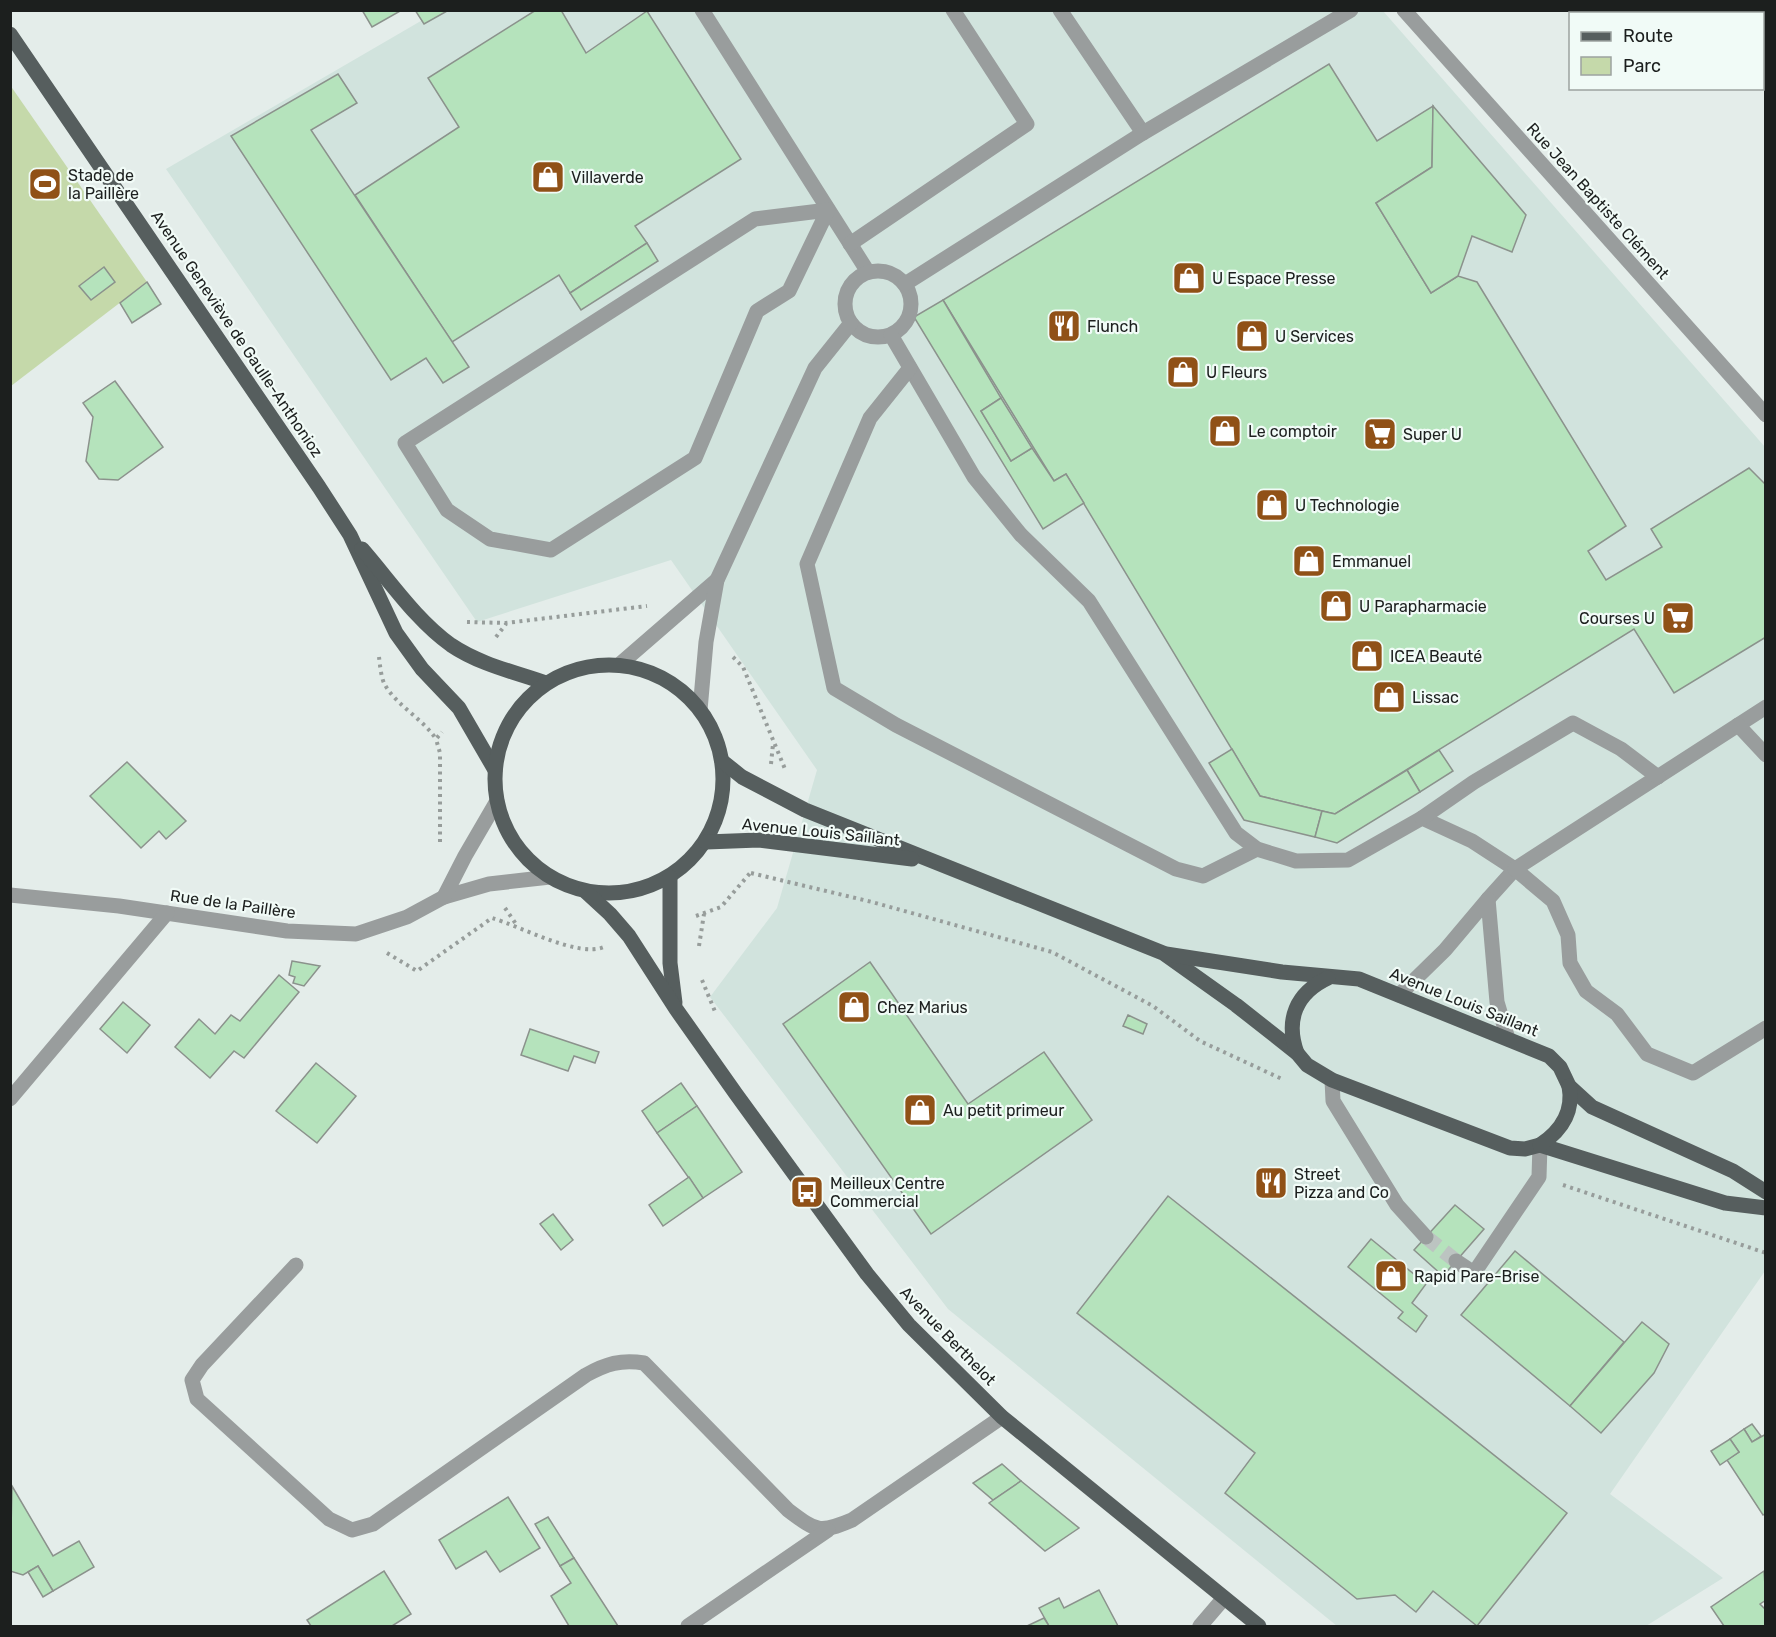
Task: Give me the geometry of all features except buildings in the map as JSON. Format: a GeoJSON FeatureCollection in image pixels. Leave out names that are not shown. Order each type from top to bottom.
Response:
{"type":"FeatureCollection","features":[{"type":"Feature","properties":{"kind":"main road","name":"Avenue Geneviève de Gaulle-Anthonioz"},"geometry":{"type":"LineString","coordinates":[[10,34],[350,536],[424,620],[451,645],[480,660],[546,683]]}},
{"type":"Feature","properties":{"kind":"main road","name":"Avenue Geneviève de Gaulle-Anthonioz"},"geometry":{"type":"LineString","coordinates":[[350,536],[396,633],[422,669],[459,708],[495,770]]}},
{"type":"Feature","properties":{"kind":"main road"},"geometry":{"type":"LineString","coordinates":[[619,664],[650,672],[678,688],[700,710],[715,734],[722,761],[724,789],[717,817],[706,842],[690,861],[670,877],[643,889],[614,894],[585,891],[550,877],[525,857],[507,831],[497,801],[495,770],[500,745],[511,720],[526,699],[546,683],[569,672],[593,665],[619,664]]}},
{"type":"Feature","properties":{"kind":"main road","name":"Avenue Louis Saillant"},"geometry":{"type":"LineString","coordinates":[[722,761],[742,777],[805,810],[1163,953],[1328,978],[1344,976],[1359,979],[1508,1039],[1549,1056],[1560,1066],[1569,1086],[1592,1107],[1733,1171],[1766,1192]]}},
{"type":"Feature","properties":{"kind":"main road","name":"Avenue Louis Saillant"},"geometry":{"type":"LineString","coordinates":[[706,842],[759,840],[933,862]]}},
{"type":"Feature","properties":{"kind":"main road","name":"Avenue Berthelot"},"geometry":{"type":"LineString","coordinates":[[670,877],[670,963],[676,1009]]}},
{"type":"Feature","properties":{"kind":"main road","name":"Avenue Berthelot"},"geometry":{"type":"LineString","coordinates":[[585,891],[629,936],[676,1009],[714,1062],[867,1274],[909,1325],[1002,1417],[1259,1626]]}},
{"type":"Feature","properties":{"kind":"main road","name":"Avenue Louis Saillant"},"geometry":{"type":"LineString","coordinates":[[1163,953],[1245,1011],[1297,1053],[1307,1065],[1332,1080],[1510,1148],[1525,1149],[1540,1145],[1725,1203],[1766,1208]]}},
{"type":"Feature","properties":{"kind":"main road"},"geometry":{"type":"LineString","coordinates":[[1297,1053],[1292,1038],[1295,1008],[1303,995],[1328,978]]}},
{"type":"Feature","properties":{"kind":"main road"},"geometry":{"type":"LineString","coordinates":[[1540,1145],[1563,1125],[1569,1110],[1569,1086]]}},
{"type":"Feature","properties":{"kind":"street"},"geometry":{"type":"LineString","coordinates":[[702,10],[868,272]]}},
{"type":"Feature","properties":{"kind":"street"},"geometry":{"type":"LineString","coordinates":[[850,244],[1027,124],[953,10]]}},
{"type":"Feature","properties":{"kind":"street"},"geometry":{"type":"LineString","coordinates":[[1060,10],[1143,134]]}},
{"type":"Feature","properties":{"kind":"street"},"geometry":{"type":"LineString","coordinates":[[905,284],[1143,134],[1351,10]]}},
{"type":"Feature","properties":{"kind":"street","name":"Rue Jean Baptiste Clément"},"geometry":{"type":"LineString","coordinates":[[1404,10],[1766,415]]}},
{"type":"Feature","properties":{"kind":"street"},"geometry":{"type":"LineString","coordinates":[[828,210],[789,291],[757,312],[695,458],[551,550],[490,539],[447,510],[405,443],[755,219],[828,210]]}},
{"type":"Feature","properties":{"kind":"street"},"geometry":{"type":"LineString","coordinates":[[868,272],[888,272],[905,284],[911,303],[910,313],[906,322],[891,335],[868,336],[850,323],[845,303],[851,284],[868,272]]}},
{"type":"Feature","properties":{"kind":"street"},"geometry":{"type":"LineString","coordinates":[[700,710],[705,642],[717,580],[815,368],[850,323]]}},
{"type":"Feature","properties":{"kind":"street"},"geometry":{"type":"LineString","coordinates":[[891,335],[974,477],[1021,535],[1089,600],[1236,833],[1257,849],[1296,861],[1348,860],[1422,818],[1474,782],[1573,723],[1621,749],[1658,777]]}},
{"type":"Feature","properties":{"kind":"street"},"geometry":{"type":"LineString","coordinates":[[910,368],[870,418],[807,564],[834,688],[896,724],[1176,869],[1203,876],[1257,849]]}},
{"type":"Feature","properties":{"kind":"street"},"geometry":{"type":"LineString","coordinates":[[619,664],[717,580]]}},
{"type":"Feature","properties":{"kind":"street"},"geometry":{"type":"LineString","coordinates":[[1399,995],[1445,950],[1515,869],[1766,707]]}},
{"type":"Feature","properties":{"kind":"street"},"geometry":{"type":"LineString","coordinates":[[1738,725],[1766,755]]}},
{"type":"Feature","properties":{"kind":"street"},"geometry":{"type":"LineString","coordinates":[[444,897],[497,801]]}},
{"type":"Feature","properties":{"kind":"street"},"geometry":{"type":"LineString","coordinates":[[1422,818],[1472,841],[1515,869],[1553,901],[1568,935],[1570,963],[1586,991],[1617,1014],[1647,1054],[1693,1073],[1766,1028]]}},
{"type":"Feature","properties":{"kind":"street","name":"Rue de la Paillère"},"geometry":{"type":"LineString","coordinates":[[10,894],[166,913],[287,931],[356,934],[407,917],[444,897],[497,883],[550,877]]}},
{"type":"Feature","properties":{"kind":"street"},"geometry":{"type":"LineString","coordinates":[[1488,899],[1497,1002],[1508,1039]]}},
{"type":"Feature","properties":{"kind":"street"},"geometry":{"type":"LineString","coordinates":[[10,1099],[166,913]]}},
{"type":"Feature","properties":{"kind":"street"},"geometry":{"type":"LineString","coordinates":[[1332,1080],[1333,1101],[1397,1205],[1426,1237]]}},
{"type":"Feature","properties":{"kind":"street"},"geometry":{"type":"LineString","coordinates":[[1456,1261],[1474,1273],[1539,1177],[1540,1145]]}},
{"type":"Feature","properties":{"kind":"street"},"geometry":{"type":"LineString","coordinates":[[296,1265],[202,1365],[192,1380],[197,1399],[329,1519],[352,1530],[373,1524],[586,1375],[605,1365],[627,1360],[644,1363],[788,1510],[814,1529],[828,1530]]}},
{"type":"Feature","properties":{"kind":"street"},"geometry":{"type":"LineString","coordinates":[[688,1626],[828,1530],[852,1520],[1002,1417]]}},
{"type":"Feature","properties":{"kind":"street"},"geometry":{"type":"LineString","coordinates":[[1200,1626],[1224,1598]]}},
{"type":"Feature","properties":{"kind":"path"},"geometry":{"type":"LineString","coordinates":[[699,948],[704,914],[721,907],[751,873]]}},
{"type":"Feature","properties":{"kind":"path"},"geometry":{"type":"LineString","coordinates":[[356,934],[417,970],[492,918],[516,924]]}},
{"type":"Feature","properties":{"kind":"path"},"geometry":{"type":"LineString","coordinates":[[701,977],[718,1021],[714,1062]]}},
{"type":"Feature","properties":{"kind":"shaded area"},"geometry":{"type":"Polygon","coordinates":[[[438,11],[1383,11],[1765,447],[1765,1271],[1610,1494],[1723,1578],[1646,1626],[1337,1626],[948,1309],[710,997],[777,908],[817,770],[671,560],[477,622],[166,169],[438,11]]]}},
{"type":"Feature","properties":{"kind":"green space","name":"Stade de la Paillère"},"geometry":{"type":"Polygon","coordinates":[[[10,85],[147,282],[11,386],[10,386],[10,85]]]}},
{"type":"Feature","properties":{"kind":"tunnel"},"geometry":{"type":"LineString","coordinates":[[1426,1237],[1456,1261]]}},
{"type":"Feature","properties":{"kind":"place","name":"Villaverde"},"geometry":{"type":"Point","coordinates":[548,177]}},
{"type":"Feature","properties":{"kind":"place","name":"Stade de la Paillère"},"geometry":{"type":"Point","coordinates":[45,184]}},
{"type":"Feature","properties":{"kind":"place","name":"U Espace Presse"},"geometry":{"type":"Point","coordinates":[1189,278]}},
{"type":"Feature","properties":{"kind":"place","name":"Flunch"},"geometry":{"type":"Point","coordinates":[1064,326]}},
{"type":"Feature","properties":{"kind":"place","name":"U Services"},"geometry":{"type":"Point","coordinates":[1252,336]}},
{"type":"Feature","properties":{"kind":"place","name":"U Fleurs"},"geometry":{"type":"Point","coordinates":[1183,372]}},
{"type":"Feature","properties":{"kind":"place","name":"Le comptoir"},"geometry":{"type":"Point","coordinates":[1225,431]}},
{"type":"Feature","properties":{"kind":"place","name":"Super U"},"geometry":{"type":"Point","coordinates":[1380,434]}},
{"type":"Feature","properties":{"kind":"place","name":"U Technologie"},"geometry":{"type":"Point","coordinates":[1272,505]}},
{"type":"Feature","properties":{"kind":"place","name":"Emmanuel"},"geometry":{"type":"Point","coordinates":[1309,561]}},
{"type":"Feature","properties":{"kind":"place","name":"U Parapharmacie"},"geometry":{"type":"Point","coordinates":[1336,606]}},
{"type":"Feature","properties":{"kind":"place","name":"Courses U"},"geometry":{"type":"Point","coordinates":[1678,618]}},
{"type":"Feature","properties":{"kind":"place","name":"ICEA Beauté"},"geometry":{"type":"Point","coordinates":[1367,656]}},
{"type":"Feature","properties":{"kind":"place","name":"Lissac"},"geometry":{"type":"Point","coordinates":[1389,697]}},
{"type":"Feature","properties":{"kind":"place","name":"Chez Marius"},"geometry":{"type":"Point","coordinates":[854,1007]}},
{"type":"Feature","properties":{"kind":"place","name":"Au petit primeur"},"geometry":{"type":"Point","coordinates":[920,1110]}},
{"type":"Feature","properties":{"kind":"place","name":"Street Pizza and Co"},"geometry":{"type":"Point","coordinates":[1271,1183]}},
{"type":"Feature","properties":{"kind":"place","name":"Meilleux Centre Commercial"},"geometry":{"type":"Point","coordinates":[807,1192]}},
{"type":"Feature","properties":{"kind":"place","name":"Rapid Pare-Brise"},"geometry":{"type":"Point","coordinates":[1391,1276]}}]}
